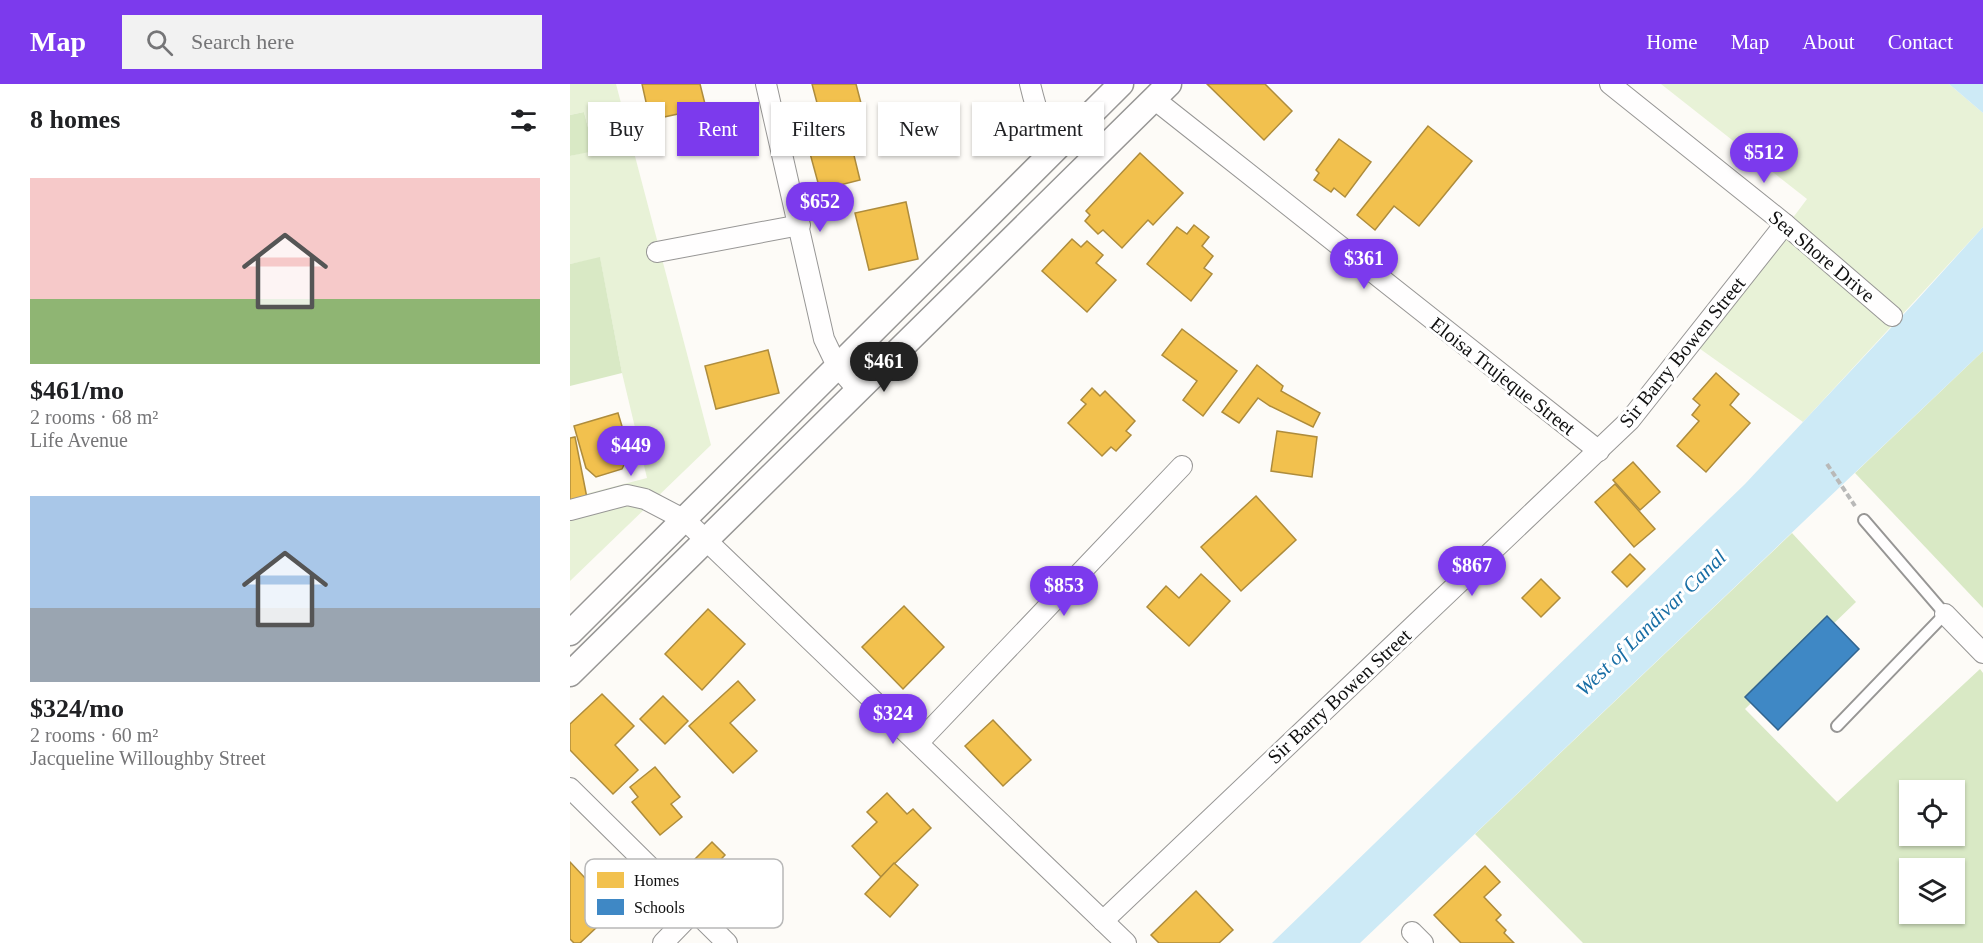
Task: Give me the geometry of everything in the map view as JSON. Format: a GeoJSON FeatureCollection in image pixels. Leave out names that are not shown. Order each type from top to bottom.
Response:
{"type":"FeatureCollection","features":[{"type":"Feature","properties":{"kind":"street"},"geometry":{"type":"LineString","coordinates":[[766,84],[800,225],[824,339],[837,366],[858,390]]}},
{"type":"Feature","properties":{"kind":"street"},"geometry":{"type":"LineString","coordinates":[[1030,84],[1034,102]]}},
{"type":"Feature","properties":{"kind":"street"},"geometry":{"type":"LineString","coordinates":[[1103,102],[1121,84]]}},
{"type":"Feature","properties":{"kind":"street","name":"Sea Shore Drive"},"geometry":{"type":"LineString","coordinates":[[1610,84],[1785,224],[1892,316]]}},
{"type":"Feature","properties":{"kind":"street"},"geometry":{"type":"LineString","coordinates":[[570,674],[1161,92]]}},
{"type":"Feature","properties":{"kind":"street","name":"Eloisa Trujeque Street"},"geometry":{"type":"LineString","coordinates":[[1161,92],[1599,451]]}},
{"type":"Feature","properties":{"kind":"street"},"geometry":{"type":"LineString","coordinates":[[570,633],[1050,156]]}},
{"type":"Feature","properties":{"kind":"street","name":"Sir Barry Bowen Street"},"geometry":{"type":"LineString","coordinates":[[1103,921],[1630,420],[1785,224]]}},
{"type":"Feature","properties":{"kind":"street"},"geometry":{"type":"LineString","coordinates":[[657,252],[800,225]]}},
{"type":"Feature","properties":{"kind":"street"},"geometry":{"type":"LineString","coordinates":[[918,743],[1182,466]]}},
{"type":"Feature","properties":{"kind":"street"},"geometry":{"type":"LineString","coordinates":[[570,510],[627,495],[645,499],[685,520],[1126,943]]}},
{"type":"Feature","properties":{"kind":"street"},"geometry":{"type":"LineString","coordinates":[[1945,614],[1983,653]]}},
{"type":"Feature","properties":{"kind":"street"},"geometry":{"type":"LineString","coordinates":[[570,788],[643,859]]}},
{"type":"Feature","properties":{"kind":"street"},"geometry":{"type":"LineString","coordinates":[[663,943],[678,928]]}},
{"type":"Feature","properties":{"kind":"street"},"geometry":{"type":"LineString","coordinates":[[712,928],[727,943]]}},
{"type":"Feature","properties":{"kind":"lane"},"geometry":{"type":"LineString","coordinates":[[1837,726],[1945,614],[1864,519]]}},
{"type":"Feature","properties":{"kind":"path"},"geometry":{"type":"LineString","coordinates":[[1827,464],[1864,519]]}},
{"type":"Feature","properties":{"kind":"green space"},"geometry":{"type":"Polygon","coordinates":[[[570,84],[616,84],[621,102],[588,102],[588,127],[584,112],[570,115],[570,84]]]}},
{"type":"Feature","properties":{"kind":"green space"},"geometry":{"type":"Polygon","coordinates":[[[1661,84],[1949,84],[1983,113],[1983,227],[1803,422],[1696,346],[1807,199],[1661,84]]]}},
{"type":"Feature","properties":{"kind":"green space"},"geometry":{"type":"Polygon","coordinates":[[[584,112],[588,128],[588,152],[570,156],[570,115],[584,112]]]}},
{"type":"Feature","properties":{"kind":"green space"},"geometry":{"type":"Polygon","coordinates":[[[588,152],[588,156],[635,156],[711,445],[570,581],[570,498],[647,478],[622,373],[600,258],[570,264],[570,156],[588,152]]]}},
{"type":"Feature","properties":{"kind":"green space"},"geometry":{"type":"Polygon","coordinates":[[[600,257],[622,373],[570,386],[570,264],[600,257]]]}},
{"type":"Feature","properties":{"kind":"green space"},"geometry":{"type":"Polygon","coordinates":[[[1983,351],[1983,608],[1855,473],[1983,351]]]}},
{"type":"Feature","properties":{"kind":"green space"},"geometry":{"type":"Polygon","coordinates":[[[1792,533],[1856,602],[1745,709],[1837,802],[1980,669],[1983,673],[1983,943],[1583,943],[1475,834],[1792,533]]]}},
{"type":"Feature","properties":{"kind":"water"},"geometry":{"type":"Polygon","coordinates":[[[1949,84],[1983,84],[1983,113],[1949,84]]]}},
{"type":"Feature","properties":{"kind":"water","name":"West of Landivar Canal"},"geometry":{"type":"Polygon","coordinates":[[[1983,227],[1983,351],[1360,943],[1272,943],[1745,484],[1983,227]]]}},
{"type":"Feature","properties":{"kind":"building: Homes"},"geometry":{"type":"Polygon","coordinates":[[[642,84],[700,84],[704,102],[677,102],[677,114],[665,117],[665,102],[646,102],[642,84]]]}},
{"type":"Feature","properties":{"kind":"building: Homes"},"geometry":{"type":"Polygon","coordinates":[[[812,84],[856,84],[861,102],[817,102],[812,84]]]}},
{"type":"Feature","properties":{"kind":"building: Homes"},"geometry":{"type":"Polygon","coordinates":[[[1207,84],[1265,84],[1292,111],[1264,140],[1207,84]]]}},
{"type":"Feature","properties":{"kind":"building: Homes"},"geometry":{"type":"Polygon","coordinates":[[[1428,126],[1472,161],[1419,226],[1394,206],[1375,230],[1357,215],[1428,126]]]}},
{"type":"Feature","properties":{"kind":"building: Homes"},"geometry":{"type":"Polygon","coordinates":[[[1339,139],[1371,162],[1345,197],[1334,188],[1331,192],[1314,180],[1319,173],[1316,170],[1339,139]]]}},
{"type":"Feature","properties":{"kind":"building: Homes"},"geometry":{"type":"Polygon","coordinates":[[[1140,153],[1183,193],[1153,225],[1148,220],[1122,248],[1103,230],[1098,234],[1085,221],[1090,215],[1086,211],[1140,153]]]}},
{"type":"Feature","properties":{"kind":"building: Homes"},"geometry":{"type":"Polygon","coordinates":[[[811,156],[854,156],[860,180],[820,190],[811,156]]]}},
{"type":"Feature","properties":{"kind":"building: Homes"},"geometry":{"type":"Polygon","coordinates":[[[906,202],[918,259],[869,270],[855,213],[906,202]]]}},
{"type":"Feature","properties":{"kind":"building: Homes"},"geometry":{"type":"Polygon","coordinates":[[[1194,225],[1209,237],[1202,246],[1213,256],[1204,268],[1212,274],[1191,301],[1147,264],[1177,227],[1187,234],[1194,225]]]}},
{"type":"Feature","properties":{"kind":"building: Homes"},"geometry":{"type":"Polygon","coordinates":[[[1072,239],[1081,247],[1087,241],[1103,255],[1096,263],[1116,280],[1087,312],[1042,271],[1072,239]]]}},
{"type":"Feature","properties":{"kind":"building: Homes"},"geometry":{"type":"Polygon","coordinates":[[[1182,329],[1237,371],[1203,416],[1183,400],[1197,381],[1162,355],[1182,329]]]}},
{"type":"Feature","properties":{"kind":"building: Homes"},"geometry":{"type":"Polygon","coordinates":[[[768,350],[779,393],[716,409],[705,366],[768,350]]]}},
{"type":"Feature","properties":{"kind":"building: Homes"},"geometry":{"type":"Polygon","coordinates":[[[1257,365],[1283,386],[1281,391],[1320,413],[1313,427],[1258,398],[1239,423],[1222,412],[1257,365]]]}},
{"type":"Feature","properties":{"kind":"building: Homes"},"geometry":{"type":"Polygon","coordinates":[[[1716,373],[1739,394],[1730,405],[1750,423],[1706,472],[1677,446],[1699,421],[1692,415],[1700,405],[1693,399],[1716,373]]]}},
{"type":"Feature","properties":{"kind":"building: Homes"},"geometry":{"type":"Polygon","coordinates":[[[1092,388],[1100,396],[1105,391],[1135,421],[1126,431],[1131,435],[1116,451],[1111,447],[1102,456],[1068,423],[1086,404],[1081,400],[1092,388]]]}},
{"type":"Feature","properties":{"kind":"building: Homes"},"geometry":{"type":"Polygon","coordinates":[[[618,413],[630,453],[622,469],[596,477],[586,468],[574,426],[618,413]]]}},
{"type":"Feature","properties":{"kind":"building: Homes"},"geometry":{"type":"Polygon","coordinates":[[[1277,431],[1317,437],[1312,477],[1271,471],[1277,431]]]}},
{"type":"Feature","properties":{"kind":"building: Homes"},"geometry":{"type":"Polygon","coordinates":[[[575,437],[587,498],[570,501],[570,438],[575,437]]]}},
{"type":"Feature","properties":{"kind":"building: Homes"},"geometry":{"type":"Polygon","coordinates":[[[1633,462],[1660,492],[1640,510],[1613,480],[1633,462]]]}},
{"type":"Feature","properties":{"kind":"building: Homes"},"geometry":{"type":"Polygon","coordinates":[[[1615,484],[1655,529],[1634,547],[1595,502],[1615,484]]]}},
{"type":"Feature","properties":{"kind":"building: Homes"},"geometry":{"type":"Polygon","coordinates":[[[1256,496],[1296,540],[1241,591],[1201,547],[1256,496]]]}},
{"type":"Feature","properties":{"kind":"building: Homes"},"geometry":{"type":"Polygon","coordinates":[[[1630,554],[1645,569],[1627,587],[1612,572],[1630,554]]]}},
{"type":"Feature","properties":{"kind":"building: Homes"},"geometry":{"type":"Polygon","coordinates":[[[1201,574],[1230,601],[1189,646],[1147,607],[1166,586],[1179,598],[1201,574]]]}},
{"type":"Feature","properties":{"kind":"building: Homes"},"geometry":{"type":"Polygon","coordinates":[[[1541,579],[1560,598],[1541,617],[1522,598],[1541,579]]]}},
{"type":"Feature","properties":{"kind":"building: Homes"},"geometry":{"type":"Polygon","coordinates":[[[904,606],[944,647],[903,689],[862,647],[904,606]]]}},
{"type":"Feature","properties":{"kind":"building: Homes"},"geometry":{"type":"Polygon","coordinates":[[[708,609],[745,644],[702,690],[665,654],[708,609]]]}},
{"type":"Feature","properties":{"kind":"building: Homes"},"geometry":{"type":"Polygon","coordinates":[[[738,681],[755,700],[730,723],[757,751],[733,773],[689,726],[738,681]]]}},
{"type":"Feature","properties":{"kind":"building: Homes"},"geometry":{"type":"Polygon","coordinates":[[[602,694],[634,726],[615,745],[638,770],[613,794],[570,750],[570,724],[602,694]]]}},
{"type":"Feature","properties":{"kind":"building: Homes"},"geometry":{"type":"Polygon","coordinates":[[[663,696],[688,721],[665,744],[640,719],[663,696]]]}},
{"type":"Feature","properties":{"kind":"building: Homes"},"geometry":{"type":"Polygon","coordinates":[[[993,720],[1031,760],[1003,786],[965,746],[993,720]]]}},
{"type":"Feature","properties":{"kind":"building: Homes"},"geometry":{"type":"Polygon","coordinates":[[[655,767],[680,797],[671,804],[682,817],[660,835],[632,802],[638,797],[630,787],[655,767]]]}},
{"type":"Feature","properties":{"kind":"building: Homes"},"geometry":{"type":"Polygon","coordinates":[[[887,793],[907,814],[913,809],[931,828],[881,877],[852,846],[877,822],[867,812],[887,793]]]}},
{"type":"Feature","properties":{"kind":"building: Homes"},"geometry":{"type":"Polygon","coordinates":[[[712,842],[725,855],[721,859],[695,859],[712,842]]]}},
{"type":"Feature","properties":{"kind":"building: Homes"},"geometry":{"type":"Polygon","coordinates":[[[570,862],[585,878],[585,928],[596,928],[580,943],[574,943],[570,939],[570,862]]]}},
{"type":"Feature","properties":{"kind":"building: Homes"},"geometry":{"type":"Polygon","coordinates":[[[894,863],[918,885],[890,917],[865,894],[894,863]]]}},
{"type":"Feature","properties":{"kind":"building: Homes"},"geometry":{"type":"Polygon","coordinates":[[[1485,866],[1500,882],[1484,897],[1501,915],[1496,920],[1514,943],[1461,943],[1434,915],[1485,866]]]}},
{"type":"Feature","properties":{"kind":"building: Homes"},"geometry":{"type":"Polygon","coordinates":[[[1196,891],[1233,930],[1219,943],[1159,943],[1151,935],[1196,891]]]}},
{"type":"Feature","properties":{"kind":"building: Schools"},"geometry":{"type":"Polygon","coordinates":[[[1827,616],[1859,649],[1778,730],[1745,697],[1827,616]]]}}]}
